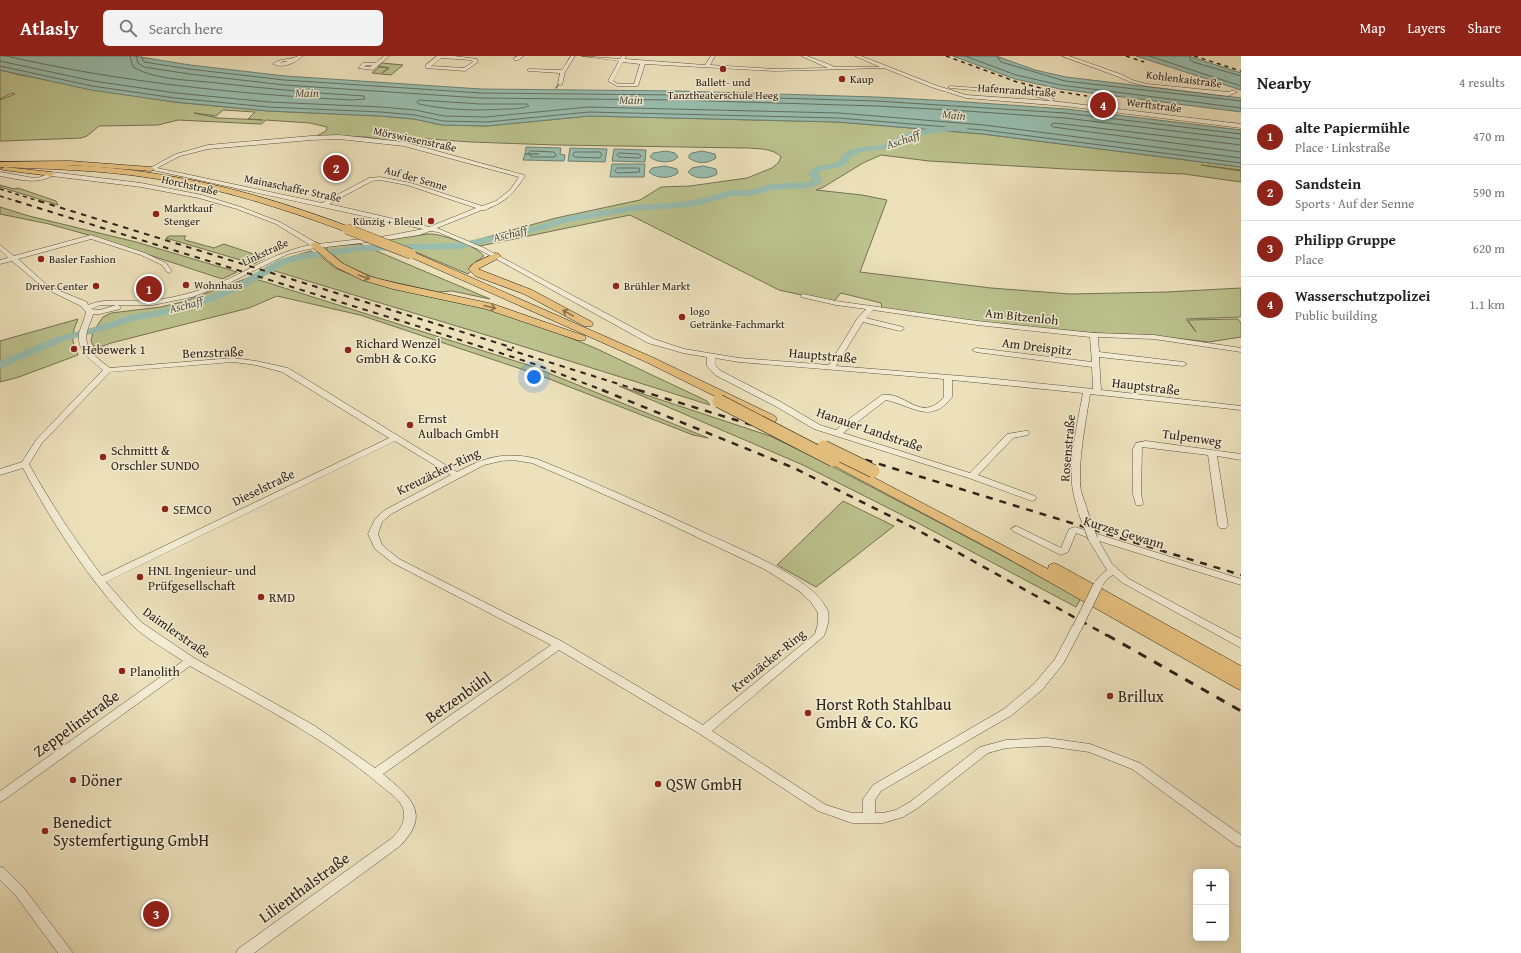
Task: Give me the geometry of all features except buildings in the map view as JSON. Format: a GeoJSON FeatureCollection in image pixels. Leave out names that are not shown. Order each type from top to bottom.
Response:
{"type":"FeatureCollection","features":[{"type":"Feature","properties":{"kind":"highway"},"geometry":{"type":"LineString","coordinates":[[0,166],[108,170],[174,179],[268,202],[317,218],[346,232],[406,255],[650,360],[771,419],[1013,545],[1241,673]]}},
{"type":"Feature","properties":{"kind":"highway"},"geometry":{"type":"LineString","coordinates":[[317,247],[347,270],[371,280],[489,306],[602,345]]}},
{"type":"Feature","properties":{"kind":"highway"},"geometry":{"type":"LineString","coordinates":[[406,255],[602,345],[833,460],[1005,550],[1241,684]]}},
{"type":"Feature","properties":{"kind":"highway"},"geometry":{"type":"LineString","coordinates":[[496,256],[477,265],[473,269],[474,271],[478,274],[518,288],[544,300],[634,349],[650,360]]}},
{"type":"Feature","properties":{"kind":"main road"},"geometry":{"type":"LineString","coordinates":[[0,166],[70,163],[151,169]]}},
{"type":"Feature","properties":{"kind":"main road"},"geometry":{"type":"LineString","coordinates":[[0,166],[51,174]]}},
{"type":"Feature","properties":{"kind":"street"},"geometry":{"type":"LineString","coordinates":[[294,60],[301,56]]}},
{"type":"Feature","properties":{"kind":"street"},"geometry":{"type":"LineString","coordinates":[[376,64],[387,56]]}},
{"type":"Feature","properties":{"kind":"street"},"geometry":{"type":"LineString","coordinates":[[440,56],[471,59],[475,60],[476,62],[465,70],[428,67],[440,56]]}},
{"type":"Feature","properties":{"kind":"street"},"geometry":{"type":"LineString","coordinates":[[516,59],[522,56]]}},
{"type":"Feature","properties":{"kind":"street"},"geometry":{"type":"LineString","coordinates":[[560,84],[563,72],[573,56]]}},
{"type":"Feature","properties":{"kind":"street"},"geometry":{"type":"LineString","coordinates":[[584,56],[623,58],[643,62],[779,70],[885,68]]}},
{"type":"Feature","properties":{"kind":"street"},"geometry":{"type":"LineString","coordinates":[[707,66],[713,56]]}},
{"type":"Feature","properties":{"kind":"street"},"geometry":{"type":"LineString","coordinates":[[803,56],[832,68]]}},
{"type":"Feature","properties":{"kind":"street","name":"Hafenrandstraße"},"geometry":{"type":"LineString","coordinates":[[857,56],[933,86],[966,96],[1064,104]]}},
{"type":"Feature","properties":{"kind":"street","name":"Kohlenkaistraße"},"geometry":{"type":"LineString","coordinates":[[1064,56],[1121,76],[1130,81],[1147,85],[1228,94],[1234,92]]}},
{"type":"Feature","properties":{"kind":"street"},"geometry":{"type":"LineString","coordinates":[[623,58],[610,81],[613,84],[636,85],[643,62]]}},
{"type":"Feature","properties":{"kind":"street"},"geometry":{"type":"LineString","coordinates":[[529,70],[563,72]]}},
{"type":"Feature","properties":{"kind":"street","name":"Hafenrandstraße"},"geometry":{"type":"LineString","coordinates":[[933,86],[1031,94],[1064,104]]}},
{"type":"Feature","properties":{"kind":"street","name":"Werftstraße"},"geometry":{"type":"LineString","coordinates":[[1064,104],[1241,126]]}},
{"type":"Feature","properties":{"kind":"street","name":"Mörswiesenstraße"},"geometry":{"type":"LineString","coordinates":[[151,169],[184,153],[218,145],[311,138],[374,139],[415,147],[522,176],[508,195],[484,209],[431,228]]}},
{"type":"Feature","properties":{"kind":"street","name":"Mainaschaffer Straße"},"geometry":{"type":"LineString","coordinates":[[151,169],[431,228]]}},
{"type":"Feature","properties":{"kind":"street"},"geometry":{"type":"LineString","coordinates":[[0,174],[34,180],[42,179],[51,174]]}},
{"type":"Feature","properties":{"kind":"street","name":"Horchstraße"},"geometry":{"type":"LineString","coordinates":[[51,174],[141,184],[200,196],[265,217],[278,223],[317,247]]}},
{"type":"Feature","properties":{"kind":"street","name":"Auf der Senne"},"geometry":{"type":"LineString","coordinates":[[323,205],[371,178],[378,177],[414,186],[484,209]]}},
{"type":"Feature","properties":{"kind":"street"},"geometry":{"type":"LineString","coordinates":[[392,237],[403,228],[403,224],[400,222]]}},
{"type":"Feature","properties":{"kind":"street","name":"Linkstraße"},"geometry":{"type":"LineString","coordinates":[[0,247],[46,287],[53,291],[75,299],[104,305],[135,304],[175,300],[204,292],[276,257],[298,249],[334,243],[419,233],[431,228]]}},
{"type":"Feature","properties":{"kind":"street","name":"Hauptstraße"},"geometry":{"type":"LineString","coordinates":[[431,228],[465,241],[496,256],[651,341],[678,350],[739,360],[1087,390],[1241,408]]}},
{"type":"Feature","properties":{"kind":"street"},"geometry":{"type":"LineString","coordinates":[[419,233],[446,233]]}},
{"type":"Feature","properties":{"kind":"street"},"geometry":{"type":"LineString","coordinates":[[0,262],[91,237],[143,254],[164,264],[169,271]]}},
{"type":"Feature","properties":{"kind":"street"},"geometry":{"type":"LineString","coordinates":[[298,249],[303,243],[304,238],[334,243]]}},
{"type":"Feature","properties":{"kind":"street","name":"Am Bitzenloh"},"geometry":{"type":"LineString","coordinates":[[802,296],[870,309],[977,323],[1094,335],[1154,337],[1241,350]]}},
{"type":"Feature","properties":{"kind":"street","name":"Linkstraße"},"geometry":{"type":"LineString","coordinates":[[75,299],[84,304],[89,310]]}},
{"type":"Feature","properties":{"kind":"street"},"geometry":{"type":"LineString","coordinates":[[89,310],[104,305]]}},
{"type":"Feature","properties":{"kind":"street"},"geometry":{"type":"LineString","coordinates":[[86,326],[100,312],[104,305]]}},
{"type":"Feature","properties":{"kind":"street"},"geometry":{"type":"LineString","coordinates":[[831,368],[861,320],[870,309]]}},
{"type":"Feature","properties":{"kind":"street"},"geometry":{"type":"LineString","coordinates":[[89,310],[100,312]]}},
{"type":"Feature","properties":{"kind":"street"},"geometry":{"type":"LineString","coordinates":[[0,472],[25,464],[39,441],[108,370],[88,354],[84,343],[83,335],[89,310]]}},
{"type":"Feature","properties":{"kind":"street"},"geometry":{"type":"LineString","coordinates":[[861,320],[900,329]]}},
{"type":"Feature","properties":{"kind":"street"},"geometry":{"type":"LineString","coordinates":[[1094,335],[1097,392]]}},
{"type":"Feature","properties":{"kind":"street","name":"Am Dreispitz"},"geometry":{"type":"LineString","coordinates":[[976,350],[1096,365]]}},
{"type":"Feature","properties":{"kind":"street"},"geometry":{"type":"LineString","coordinates":[[1096,354],[1183,364]]}},
{"type":"Feature","properties":{"kind":"street","name":"Hanauer Landstraße"},"geometry":{"type":"LineString","coordinates":[[711,356],[711,366],[718,373],[778,404],[810,423],[837,434],[972,476],[1032,498]]}},
{"type":"Feature","properties":{"kind":"street","name":"Benzstraße"},"geometry":{"type":"LineString","coordinates":[[108,370],[233,360],[276,367],[285,370],[456,476]]}},
{"type":"Feature","properties":{"kind":"street"},"geometry":{"type":"LineString","coordinates":[[837,434],[845,426],[885,397],[922,410],[935,410],[948,397],[948,377]]}},
{"type":"Feature","properties":{"kind":"street","name":"Rosenstraße"},"geometry":{"type":"LineString","coordinates":[[1087,390],[1080,430],[1076,475],[1077,491],[1093,540],[1112,571]]}},
{"type":"Feature","properties":{"kind":"street"},"geometry":{"type":"LineString","coordinates":[[972,476],[1010,436],[1024,433]]}},
{"type":"Feature","properties":{"kind":"street","name":"Dieselstraße"},"geometry":{"type":"LineString","coordinates":[[100,581],[395,438]]}},
{"type":"Feature","properties":{"kind":"street","name":"Tulpenweg"},"geometry":{"type":"LineString","coordinates":[[1139,503],[1137,494],[1136,449],[1139,445],[1146,444],[1241,457]]}},
{"type":"Feature","properties":{"kind":"street"},"geometry":{"type":"LineString","coordinates":[[1212,453],[1223,526]]}},
{"type":"Feature","properties":{"kind":"street","name":"Kreuzäcker-Ring"},"geometry":{"type":"LineString","coordinates":[[704,730],[819,636],[822,627],[822,610],[812,598],[792,581],[754,560],[635,504],[534,461],[516,457],[482,463],[388,512],[378,521],[373,534],[378,547],[396,561],[560,645],[704,730],[822,808],[852,818],[883,818],[899,814],[914,805],[984,750],[1006,744],[1046,742],[1090,748],[1136,766],[1241,842]]}},
{"type":"Feature","properties":{"kind":"street","name":"Daimlerstraße"},"geometry":{"type":"LineString","coordinates":[[25,464],[42,496],[100,581],[137,624],[190,660],[312,729],[375,774],[402,798],[408,805],[410,814],[409,824],[404,834],[386,849]]}},
{"type":"Feature","properties":{"kind":"street","name":"Kurzes Gewann"},"geometry":{"type":"LineString","coordinates":[[1016,529],[1061,552],[1065,550],[1072,531],[1075,530],[1241,582]]}},
{"type":"Feature","properties":{"kind":"street"},"geometry":{"type":"LineString","coordinates":[[869,818],[870,799],[877,788],[1008,712],[1038,687],[1059,661],[1078,628],[1098,586],[1105,576],[1112,571],[1146,594],[1241,644]]}},
{"type":"Feature","properties":{"kind":"street","name":"Betzenbühl"},"geometry":{"type":"LineString","coordinates":[[375,774],[560,645]]}},
{"type":"Feature","properties":{"kind":"street","name":"Zeppelinstraße"},"geometry":{"type":"LineString","coordinates":[[0,797],[190,660]]}},
{"type":"Feature","properties":{"kind":"street","name":"Lilienthalstraße"},"geometry":{"type":"LineString","coordinates":[[243,953],[386,849]]}},
{"type":"Feature","properties":{"kind":"street"},"geometry":{"type":"LineString","coordinates":[[0,872],[20,892],[66,953]]}},
{"type":"Feature","properties":{"kind":"green space"},"geometry":{"type":"Polygon","coordinates":[[[382,63],[403,65],[391,75],[372,73],[379,67],[388,68],[382,73],[389,68],[378,66],[382,63]]]}},
{"type":"Feature","properties":{"kind":"green space"},"geometry":{"type":"Polygon","coordinates":[[[0,70],[20,75],[174,102],[268,111],[380,116],[414,119],[442,125],[487,126],[589,116],[838,122],[983,134],[1241,167],[1241,170],[1201,165],[1241,171],[1241,182],[1184,174],[929,161],[881,155],[863,163],[822,188],[816,190],[862,195],[887,200],[860,272],[991,288],[1070,294],[1166,292],[1241,288],[1241,317],[1186,319],[1196,332],[1188,320],[1238,319],[1241,323],[1241,337],[1209,342],[1148,335],[1093,333],[976,322],[882,308],[881,303],[841,293],[833,302],[779,290],[630,215],[480,246],[473,241],[556,218],[640,200],[661,187],[690,186],[747,178],[772,168],[779,162],[781,157],[778,154],[766,150],[747,148],[555,145],[415,138],[406,144],[367,137],[317,136],[326,131],[327,127],[310,123],[266,120],[261,124],[178,120],[158,125],[99,126],[87,136],[81,138],[0,141],[0,100],[15,94],[12,93],[0,99],[0,70]],[[223,110],[216,116],[194,113],[218,118],[263,120],[248,119],[255,112],[223,110]]]}},
{"type":"Feature","properties":{"kind":"green space"},"geometry":{"type":"Polygon","coordinates":[[[0,185],[14,189],[18,188],[56,201],[58,205],[0,187],[0,185]]]}},
{"type":"Feature","properties":{"kind":"green space"},"geometry":{"type":"Polygon","coordinates":[[[0,207],[29,216],[136,242],[237,272],[222,279],[92,236],[49,224],[0,214],[0,207]]]}},
{"type":"Feature","properties":{"kind":"green space"},"geometry":{"type":"Polygon","coordinates":[[[434,234],[466,244],[484,256],[470,266],[471,271],[468,274],[387,240],[434,234]]]}},
{"type":"Feature","properties":{"kind":"green space"},"geometry":{"type":"Polygon","coordinates":[[[169,236],[186,236],[184,238],[185,240],[214,248],[224,244],[265,258],[254,264],[166,238],[169,236]]]}},
{"type":"Feature","properties":{"kind":"green space"},"geometry":{"type":"Polygon","coordinates":[[[360,244],[490,299],[452,291],[438,292],[375,278],[345,265],[326,249],[329,246],[360,244]]]}},
{"type":"Feature","properties":{"kind":"green space"},"geometry":{"type":"Polygon","coordinates":[[[311,251],[337,269],[368,281],[472,304],[549,329],[595,348],[707,401],[710,405],[265,268],[284,259],[311,251]]]}},
{"type":"Feature","properties":{"kind":"green space"},"geometry":{"type":"Polygon","coordinates":[[[248,278],[259,280],[531,366],[708,438],[693,435],[539,375],[360,315],[277,296],[249,308],[111,343],[95,349],[91,341],[93,332],[103,317],[111,313],[161,307],[182,302],[248,278]]]}},
{"type":"Feature","properties":{"kind":"green space"},"geometry":{"type":"Polygon","coordinates":[[[78,319],[73,333],[73,341],[78,355],[19,377],[0,382],[0,341],[78,319]]]}},
{"type":"Feature","properties":{"kind":"green space"},"geometry":{"type":"Polygon","coordinates":[[[619,386],[770,436],[816,458],[1081,598],[1076,607],[916,522],[803,465],[619,386]]]}},
{"type":"Feature","properties":{"kind":"green space"},"geometry":{"type":"Polygon","coordinates":[[[843,501],[894,526],[816,587],[777,565],[843,501]]]}},
{"type":"Feature","properties":{"kind":"water","name":"Main"},"geometry":{"type":"Polygon","coordinates":[[[0,56],[134,56],[190,65],[285,76],[481,89],[677,91],[876,97],[1066,109],[1241,130],[1241,167],[983,134],[838,122],[589,116],[487,126],[442,125],[414,119],[380,116],[268,111],[174,102],[91,90],[0,70],[0,56]]]}},
{"type":"Feature","properties":{"kind":"water"},"geometry":{"type":"Polygon","coordinates":[[[953,56],[996,56],[1035,70],[1066,77],[1241,98],[1241,112],[1060,89],[1015,79],[953,56]]]}},
{"type":"Feature","properties":{"kind":"water"},"geometry":{"type":"Polygon","coordinates":[[[1136,56],[1188,56],[1241,73],[1241,90],[1136,56]]]}},
{"type":"Feature","properties":{"kind":"water"},"geometry":{"type":"Polygon","coordinates":[[[526,147],[561,148],[560,154],[565,155],[564,161],[523,160],[526,147]]]}},
{"type":"Feature","properties":{"kind":"water"},"geometry":{"type":"Polygon","coordinates":[[[570,148],[607,149],[605,162],[568,161],[570,148]]]}},
{"type":"Feature","properties":{"kind":"water"},"geometry":{"type":"Polygon","coordinates":[[[614,149],[646,150],[645,162],[612,161],[614,149]]]}},
{"type":"Feature","properties":{"kind":"water"},"geometry":{"type":"Polygon","coordinates":[[[666,151],[675,153],[678,157],[672,161],[664,162],[656,161],[650,157],[653,153],[666,151]]]}},
{"type":"Feature","properties":{"kind":"water"},"geometry":{"type":"Polygon","coordinates":[[[702,151],[715,154],[716,158],[710,161],[702,162],[689,158],[689,155],[692,153],[702,151]]]}},
{"type":"Feature","properties":{"kind":"water"},"geometry":{"type":"Polygon","coordinates":[[[612,164],[645,164],[644,177],[610,177],[612,164]]]}},
{"type":"Feature","properties":{"kind":"water"},"geometry":{"type":"Polygon","coordinates":[[[665,166],[677,169],[678,173],[667,177],[660,177],[649,172],[652,168],[665,166]]]}},
{"type":"Feature","properties":{"kind":"water"},"geometry":{"type":"Polygon","coordinates":[[[703,166],[716,169],[717,174],[702,178],[691,175],[688,172],[692,168],[703,166]]]}},
{"type":"Feature","properties":{"kind":"waterway","name":"Aschaff"},"geometry":{"type":"LineString","coordinates":[[0,365],[60,339],[102,328],[135,317],[161,313],[207,300],[238,287],[282,262],[300,257],[362,248],[459,246],[534,229],[568,219],[634,208],[682,205],[704,201],[730,193],[750,193],[771,187],[808,185],[815,183],[817,180],[813,173],[818,169],[841,164],[849,154],[859,150],[883,147],[913,134],[964,127]]}},
{"type":"Feature","properties":{"kind":"railway"},"geometry":{"type":"LineString","coordinates":[[946,56],[1017,82],[1049,90],[1087,96]]}},
{"type":"Feature","properties":{"kind":"railway"},"geometry":{"type":"LineString","coordinates":[[1126,56],[1144,62]]}},
{"type":"Feature","properties":{"kind":"railway"},"geometry":{"type":"LineString","coordinates":[[1194,56],[1241,71]]}},
{"type":"Feature","properties":{"kind":"railway"},"geometry":{"type":"LineString","coordinates":[[0,189],[42,202]]}},
{"type":"Feature","properties":{"kind":"railway"},"geometry":{"type":"LineString","coordinates":[[0,196],[19,202]]}},
{"type":"Feature","properties":{"kind":"railway"},"geometry":{"type":"LineString","coordinates":[[16,201],[414,325],[534,364],[605,391]]}},
{"type":"Feature","properties":{"kind":"railway"},"geometry":{"type":"LineString","coordinates":[[39,201],[514,348]]}},
{"type":"Feature","properties":{"kind":"railway"},"geometry":{"type":"LineString","coordinates":[[507,349],[641,391]]}},
{"type":"Feature","properties":{"kind":"railway"},"geometry":{"type":"LineString","coordinates":[[602,390],[794,468],[912,527],[1108,636]]}},
{"type":"Feature","properties":{"kind":"railway"},"geometry":{"type":"LineString","coordinates":[[638,390],[1241,575]]}},
{"type":"Feature","properties":{"kind":"railway"},"geometry":{"type":"LineString","coordinates":[[1107,635],[1241,711]]}},
{"type":"Feature","properties":{"kind":"place","name":"Ballett- und Tanztheaterschule Heeg"},"geometry":{"type":"Point","coordinates":[723,69]}},
{"type":"Feature","properties":{"kind":"place","name":"Kaup"},"geometry":{"type":"Point","coordinates":[842,79]}},
{"type":"Feature","properties":{"kind":"place","name":"Wasserschutzpolizei"},"geometry":{"type":"Point","coordinates":[1103,105]}},
{"type":"Feature","properties":{"kind":"place","name":"Sandstein"},"geometry":{"type":"Point","coordinates":[336,168]}},
{"type":"Feature","properties":{"kind":"place","name":"Marktkauf Stenger"},"geometry":{"type":"Point","coordinates":[156,214]}},
{"type":"Feature","properties":{"kind":"place","name":"Künzig + Bleuel"},"geometry":{"type":"Point","coordinates":[431,221]}},
{"type":"Feature","properties":{"kind":"place","name":"Basler Fashion"},"geometry":{"type":"Point","coordinates":[41,259]}},
{"type":"Feature","properties":{"kind":"place","name":"Wohnhaus"},"geometry":{"type":"Point","coordinates":[186,285]}},
{"type":"Feature","properties":{"kind":"place","name":"Driver Center"},"geometry":{"type":"Point","coordinates":[96,286]}},
{"type":"Feature","properties":{"kind":"place","name":"Brühler Markt"},"geometry":{"type":"Point","coordinates":[616,286]}},
{"type":"Feature","properties":{"kind":"place","name":"alte Papiermühle"},"geometry":{"type":"Point","coordinates":[149,289]}},
{"type":"Feature","properties":{"kind":"place","name":"logo Getränke-Fachmarkt"},"geometry":{"type":"Point","coordinates":[682,317]}},
{"type":"Feature","properties":{"kind":"place","name":"Hebewerk 1"},"geometry":{"type":"Point","coordinates":[74,349]}},
{"type":"Feature","properties":{"kind":"place","name":"Richard Wenzel GmbH & Co.KG"},"geometry":{"type":"Point","coordinates":[348,350]}},
{"type":"Feature","properties":{"kind":"place","name":"Ernst Aulbach GmbH"},"geometry":{"type":"Point","coordinates":[410,425]}},
{"type":"Feature","properties":{"kind":"place","name":"Schmittt & Orschler SUNDO"},"geometry":{"type":"Point","coordinates":[103,457]}},
{"type":"Feature","properties":{"kind":"place","name":"SEMCO"},"geometry":{"type":"Point","coordinates":[165,509]}},
{"type":"Feature","properties":{"kind":"place","name":"HNL Ingenieur- und Prüfgesellschaft"},"geometry":{"type":"Point","coordinates":[140,577]}},
{"type":"Feature","properties":{"kind":"place","name":"RMD"},"geometry":{"type":"Point","coordinates":[261,597]}},
{"type":"Feature","properties":{"kind":"place","name":"Planolith"},"geometry":{"type":"Point","coordinates":[122,671]}},
{"type":"Feature","properties":{"kind":"place","name":"Brillux"},"geometry":{"type":"Point","coordinates":[1110,696]}},
{"type":"Feature","properties":{"kind":"place","name":"Horst Roth Stahlbau GmbH & Co. KG"},"geometry":{"type":"Point","coordinates":[808,713]}},
{"type":"Feature","properties":{"kind":"place","name":"Döner"},"geometry":{"type":"Point","coordinates":[73,780]}},
{"type":"Feature","properties":{"kind":"place","name":"QSW GmbH"},"geometry":{"type":"Point","coordinates":[658,784]}},
{"type":"Feature","properties":{"kind":"place","name":"Benedict Systemfertigung GmbH"},"geometry":{"type":"Point","coordinates":[45,831]}},
{"type":"Feature","properties":{"kind":"place","name":"Philipp Gruppe"},"geometry":{"type":"Point","coordinates":[156,914]}}]}
